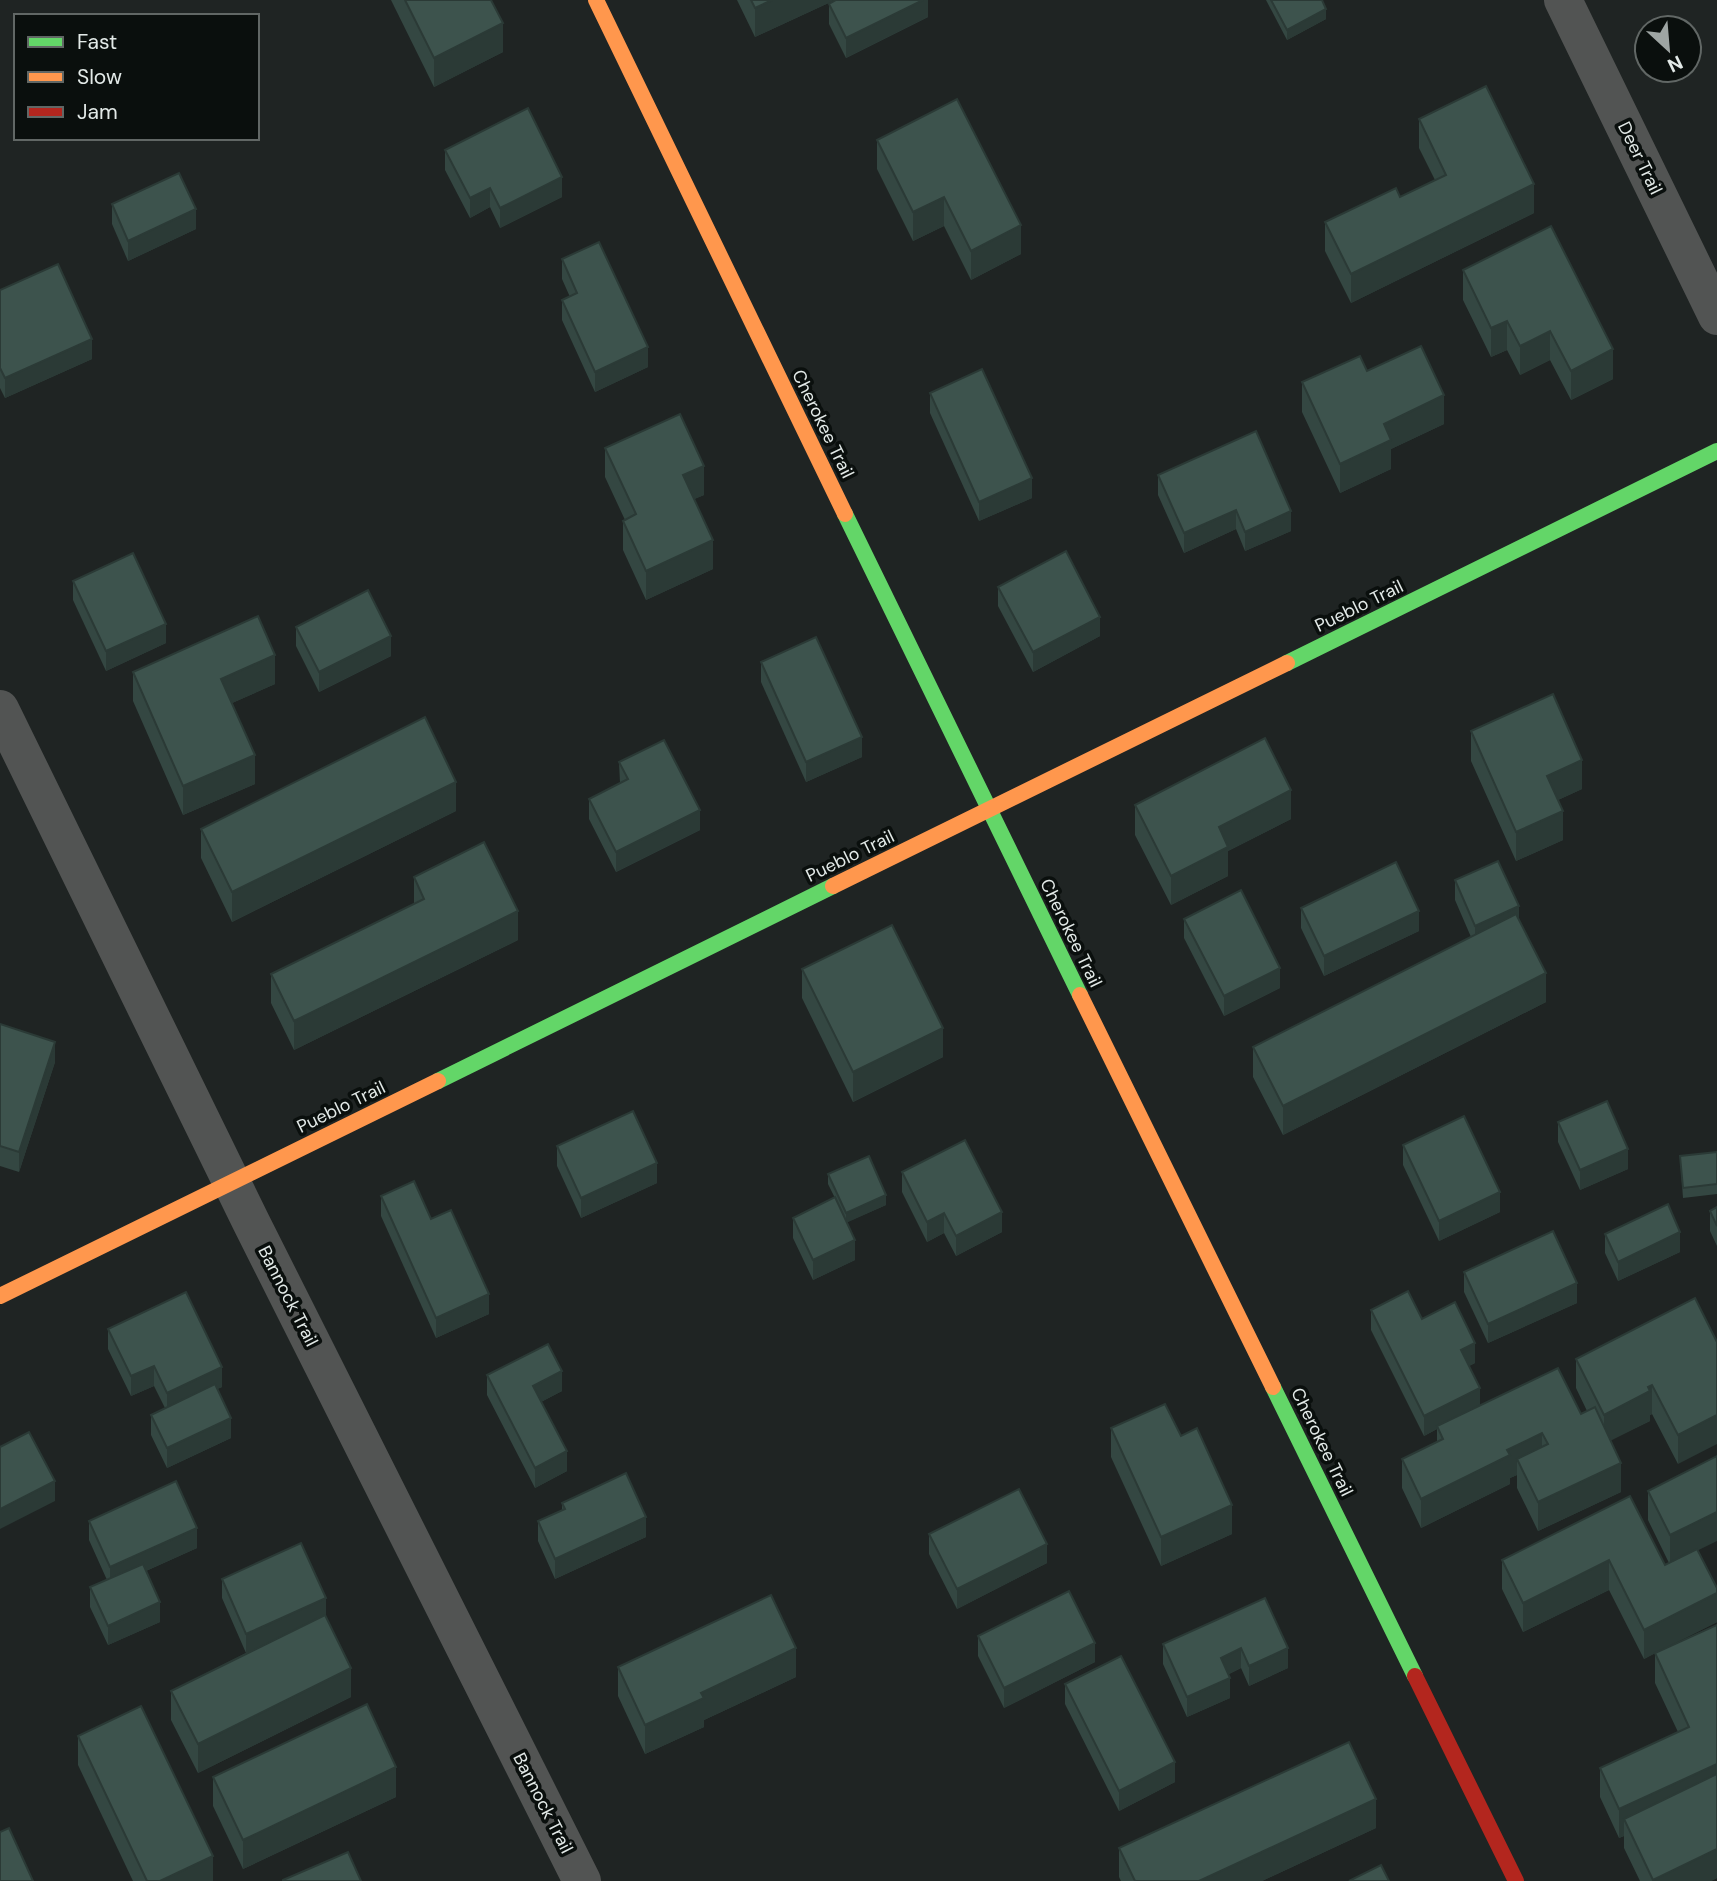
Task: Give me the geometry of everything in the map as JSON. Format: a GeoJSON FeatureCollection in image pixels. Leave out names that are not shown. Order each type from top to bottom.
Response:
{"type":"FeatureCollection","features":[{"type":"Feature","properties":{"kind":"street","name":"Cherokee Trail"},"geometry":{"type":"LineString","coordinates":[[596,0],[989,809],[1516,1881]]}},
{"type":"Feature","properties":{"kind":"street","name":"Deer Trail"},"geometry":{"type":"LineString","coordinates":[[1563,0],[1717,316]]}},
{"type":"Feature","properties":{"kind":"street","name":"Pueblo Trail"},"geometry":{"type":"LineString","coordinates":[[0,1296],[1717,451]]}},
{"type":"Feature","properties":{"kind":"street","name":"Bannock Trail"},"geometry":{"type":"LineString","coordinates":[[0,709],[232,1182],[582,1881]]}},
{"type":"Feature","properties":{"kind":"building"},"geometry":{"type":"Polygon","coordinates":[[[405,0],[491,0],[503,23],[434,58],[405,0]]]}},
{"type":"Feature","properties":{"kind":"building"},"geometry":{"type":"Polygon","coordinates":[[[751,0],[772,0],[755,8],[751,0]]]}},
{"type":"Feature","properties":{"kind":"building"},"geometry":{"type":"Polygon","coordinates":[[[836,0],[923,0],[846,38],[829,4],[836,0]]]}},
{"type":"Feature","properties":{"kind":"building"},"geometry":{"type":"Polygon","coordinates":[[[1271,0],[1322,0],[1326,9],[1287,30],[1271,0]]]}},
{"type":"Feature","properties":{"kind":"building"},"geometry":{"type":"Polygon","coordinates":[[[1486,86],[1534,184],[1351,274],[1325,222],[1396,188],[1400,197],[1446,175],[1419,119],[1486,86]]]}},
{"type":"Feature","properties":{"kind":"building"},"geometry":{"type":"Polygon","coordinates":[[[957,99],[1021,225],[971,251],[944,197],[913,212],[877,140],[957,99]]]}},
{"type":"Feature","properties":{"kind":"building"},"geometry":{"type":"Polygon","coordinates":[[[528,108],[562,177],[500,208],[490,188],[470,198],[445,150],[528,108]]]}},
{"type":"Feature","properties":{"kind":"building"},"geometry":{"type":"Polygon","coordinates":[[[179,173],[196,209],[128,241],[112,204],[179,173]]]}},
{"type":"Feature","properties":{"kind":"building"},"geometry":{"type":"Polygon","coordinates":[[[1551,226],[1613,349],[1571,371],[1550,331],[1520,346],[1507,321],[1491,328],[1463,270],[1551,226]]]}},
{"type":"Feature","properties":{"kind":"building"},"geometry":{"type":"Polygon","coordinates":[[[599,242],[648,347],[595,372],[562,300],[577,293],[562,259],[599,242]]]}},
{"type":"Feature","properties":{"kind":"building"},"geometry":{"type":"Polygon","coordinates":[[[58,264],[92,339],[5,378],[0,368],[0,290],[58,264]]]}},
{"type":"Feature","properties":{"kind":"building"},"geometry":{"type":"Polygon","coordinates":[[[1421,346],[1444,395],[1384,424],[1391,440],[1340,464],[1302,382],[1360,356],[1367,371],[1421,346]]]}},
{"type":"Feature","properties":{"kind":"building"},"geometry":{"type":"Polygon","coordinates":[[[982,369],[1032,478],[979,502],[930,393],[982,369]]]}},
{"type":"Feature","properties":{"kind":"building"},"geometry":{"type":"Polygon","coordinates":[[[680,414],[704,466],[683,475],[713,540],[646,571],[623,521],[636,514],[605,448],[680,414]]]}},
{"type":"Feature","properties":{"kind":"building"},"geometry":{"type":"Polygon","coordinates":[[[1256,431],[1291,511],[1245,532],[1236,510],[1184,533],[1158,475],[1256,431]]]}},
{"type":"Feature","properties":{"kind":"building"},"geometry":{"type":"Polygon","coordinates":[[[1066,551],[1100,617],[1033,652],[998,587],[1066,551]]]}},
{"type":"Feature","properties":{"kind":"building"},"geometry":{"type":"Polygon","coordinates":[[[133,553],[166,624],[106,651],[73,581],[133,553]]]}},
{"type":"Feature","properties":{"kind":"building"},"geometry":{"type":"Polygon","coordinates":[[[368,590],[391,636],[319,672],[296,627],[368,590]]]}},
{"type":"Feature","properties":{"kind":"building"},"geometry":{"type":"Polygon","coordinates":[[[258,616],[275,655],[221,679],[255,755],[183,786],[133,672],[258,616]]]}},
{"type":"Feature","properties":{"kind":"building"},"geometry":{"type":"Polygon","coordinates":[[[816,637],[862,737],[806,762],[761,662],[816,637]]]}},
{"type":"Feature","properties":{"kind":"building"},"geometry":{"type":"Polygon","coordinates":[[[1553,694],[1582,760],[1547,776],[1563,811],[1516,832],[1471,731],[1553,694]]]}},
{"type":"Feature","properties":{"kind":"building"},"geometry":{"type":"Polygon","coordinates":[[[425,717],[456,782],[232,892],[201,829],[425,717]]]}},
{"type":"Feature","properties":{"kind":"building"},"geometry":{"type":"Polygon","coordinates":[[[1265,738],[1291,790],[1219,827],[1228,847],[1171,876],[1135,805],[1265,738]]]}},
{"type":"Feature","properties":{"kind":"building"},"geometry":{"type":"Polygon","coordinates":[[[664,740],[700,810],[616,852],[589,799],[628,779],[619,762],[664,740]]]}},
{"type":"Feature","properties":{"kind":"building"},"geometry":{"type":"Polygon","coordinates":[[[484,842],[518,911],[294,1021],[271,974],[424,899],[414,877],[484,842]]]}},
{"type":"Feature","properties":{"kind":"building"},"geometry":{"type":"Polygon","coordinates":[[[1498,861],[1519,906],[1475,926],[1455,880],[1498,861]]]}},
{"type":"Feature","properties":{"kind":"building"},"geometry":{"type":"Polygon","coordinates":[[[1396,862],[1419,911],[1324,956],[1301,908],[1396,862]]]}},
{"type":"Feature","properties":{"kind":"building"},"geometry":{"type":"Polygon","coordinates":[[[1241,890],[1280,968],[1224,996],[1184,919],[1241,890]]]}},
{"type":"Feature","properties":{"kind":"building"},"geometry":{"type":"Polygon","coordinates":[[[1516,914],[1546,973],[1283,1106],[1253,1047],[1516,914]]]}},
{"type":"Feature","properties":{"kind":"building"},"geometry":{"type":"Polygon","coordinates":[[[892,925],[943,1028],[853,1072],[802,969],[892,925]]]}},
{"type":"Feature","properties":{"kind":"building"},"geometry":{"type":"Polygon","coordinates":[[[0,1024],[55,1042],[19,1152],[0,1146],[0,1024]]]}},
{"type":"Feature","properties":{"kind":"building"},"geometry":{"type":"Polygon","coordinates":[[[1607,1101],[1628,1149],[1580,1170],[1558,1122],[1607,1101]]]}},
{"type":"Feature","properties":{"kind":"building"},"geometry":{"type":"Polygon","coordinates":[[[633,1111],[657,1163],[581,1198],[557,1146],[633,1111]]]}},
{"type":"Feature","properties":{"kind":"building"},"geometry":{"type":"Polygon","coordinates":[[[1464,1116],[1500,1192],[1439,1221],[1403,1145],[1464,1116]]]}},
{"type":"Feature","properties":{"kind":"building"},"geometry":{"type":"Polygon","coordinates":[[[965,1140],[1002,1212],[956,1236],[944,1213],[927,1222],[902,1172],[965,1140]]]}},
{"type":"Feature","properties":{"kind":"building"},"geometry":{"type":"Polygon","coordinates":[[[1717,1152],[1717,1184],[1683,1188],[1680,1156],[1717,1152]]]}},
{"type":"Feature","properties":{"kind":"building"},"geometry":{"type":"Polygon","coordinates":[[[869,1156],[886,1195],[846,1213],[828,1174],[869,1156]]]}},
{"type":"Feature","properties":{"kind":"building"},"geometry":{"type":"Polygon","coordinates":[[[414,1181],[431,1219],[451,1210],[489,1294],[436,1318],[381,1196],[414,1181]]]}},
{"type":"Feature","properties":{"kind":"building"},"geometry":{"type":"Polygon","coordinates":[[[835,1197],[855,1240],[813,1260],[793,1218],[835,1197]]]}},
{"type":"Feature","properties":{"kind":"building"},"geometry":{"type":"Polygon","coordinates":[[[1668,1204],[1680,1232],[1618,1262],[1605,1234],[1668,1204]]]}},
{"type":"Feature","properties":{"kind":"building"},"geometry":{"type":"Polygon","coordinates":[[[1717,1207],[1717,1226],[1710,1211],[1717,1207]]]}},
{"type":"Feature","properties":{"kind":"building"},"geometry":{"type":"Polygon","coordinates":[[[1553,1231],[1577,1283],[1488,1324],[1464,1272],[1553,1231]]]}},
{"type":"Feature","properties":{"kind":"building"},"geometry":{"type":"Polygon","coordinates":[[[1408,1291],[1422,1319],[1455,1302],[1475,1343],[1461,1350],[1480,1388],[1424,1416],[1371,1310],[1408,1291]]]}},
{"type":"Feature","properties":{"kind":"building"},"geometry":{"type":"Polygon","coordinates":[[[186,1292],[222,1367],[167,1393],[154,1366],[131,1376],[108,1329],[186,1292]]]}},
{"type":"Feature","properties":{"kind":"building"},"geometry":{"type":"Polygon","coordinates":[[[1695,1298],[1717,1342],[1717,1415],[1678,1435],[1652,1385],[1648,1387],[1650,1391],[1604,1415],[1576,1359],[1695,1298]]]}},
{"type":"Feature","properties":{"kind":"building"},"geometry":{"type":"Polygon","coordinates":[[[548,1344],[562,1371],[533,1386],[567,1451],[535,1468],[487,1375],[548,1344]]]}},
{"type":"Feature","properties":{"kind":"building"},"geometry":{"type":"Polygon","coordinates":[[[1558,1368],[1581,1414],[1595,1407],[1621,1463],[1538,1502],[1517,1459],[1548,1444],[1542,1433],[1507,1450],[1510,1455],[1421,1499],[1402,1459],[1443,1439],[1437,1426],[1558,1368]]]}},
{"type":"Feature","properties":{"kind":"building"},"geometry":{"type":"Polygon","coordinates":[[[215,1384],[231,1418],[167,1448],[151,1415],[215,1384]]]}},
{"type":"Feature","properties":{"kind":"building"},"geometry":{"type":"Polygon","coordinates":[[[1165,1404],[1181,1436],[1197,1428],[1232,1505],[1161,1537],[1111,1428],[1165,1404]]]}},
{"type":"Feature","properties":{"kind":"building"},"geometry":{"type":"Polygon","coordinates":[[[29,1432],[55,1481],[0,1509],[0,1447],[29,1432]]]}},
{"type":"Feature","properties":{"kind":"building"},"geometry":{"type":"Polygon","coordinates":[[[1717,1456],[1717,1512],[1670,1535],[1648,1491],[1717,1456]]]}},
{"type":"Feature","properties":{"kind":"building"},"geometry":{"type":"Polygon","coordinates":[[[626,1473],[646,1517],[555,1559],[538,1521],[565,1509],[562,1503],[626,1473]]]}},
{"type":"Feature","properties":{"kind":"building"},"geometry":{"type":"Polygon","coordinates":[[[176,1481],[197,1528],[110,1567],[89,1521],[176,1481]]]}},
{"type":"Feature","properties":{"kind":"building"},"geometry":{"type":"Polygon","coordinates":[[[1019,1489],[1047,1544],[957,1589],[929,1534],[1019,1489]]]}},
{"type":"Feature","properties":{"kind":"building"},"geometry":{"type":"Polygon","coordinates":[[[1630,1496],[1665,1565],[1697,1549],[1717,1593],[1644,1630],[1609,1560],[1523,1603],[1502,1560],[1630,1496]]]}},
{"type":"Feature","properties":{"kind":"building"},"geometry":{"type":"Polygon","coordinates":[[[301,1543],[326,1598],[246,1634],[222,1579],[301,1543]]]}},
{"type":"Feature","properties":{"kind":"building"},"geometry":{"type":"Polygon","coordinates":[[[143,1564],[160,1602],[108,1626],[90,1587],[143,1564]]]}},
{"type":"Feature","properties":{"kind":"building"},"geometry":{"type":"Polygon","coordinates":[[[1069,1591],[1095,1643],[1004,1688],[978,1636],[1069,1591]]]}},
{"type":"Feature","properties":{"kind":"building"},"geometry":{"type":"Polygon","coordinates":[[[771,1595],[796,1648],[701,1693],[704,1698],[645,1725],[618,1667],[771,1595]]]}},
{"type":"Feature","properties":{"kind":"building"},"geometry":{"type":"Polygon","coordinates":[[[1265,1598],[1288,1648],[1249,1666],[1241,1648],[1221,1658],[1230,1678],[1187,1697],[1163,1644],[1265,1598]]]}},
{"type":"Feature","properties":{"kind":"building"},"geometry":{"type":"Polygon","coordinates":[[[325,1615],[351,1668],[198,1744],[171,1691],[325,1615]]]}},
{"type":"Feature","properties":{"kind":"building"},"geometry":{"type":"Polygon","coordinates":[[[1717,1625],[1717,1764],[1619,1809],[1600,1768],[1689,1727],[1655,1653],[1717,1625]]]}},
{"type":"Feature","properties":{"kind":"building"},"geometry":{"type":"Polygon","coordinates":[[[1121,1656],[1175,1762],[1119,1791],[1065,1684],[1121,1656]]]}},
{"type":"Feature","properties":{"kind":"building"},"geometry":{"type":"Polygon","coordinates":[[[367,1704],[396,1767],[243,1840],[213,1777],[367,1704]]]}},
{"type":"Feature","properties":{"kind":"building"},"geometry":{"type":"Polygon","coordinates":[[[141,1706],[213,1856],[160,1881],[147,1881],[78,1736],[141,1706]]]}},
{"type":"Feature","properties":{"kind":"building"},"geometry":{"type":"Polygon","coordinates":[[[1349,1742],[1376,1799],[1199,1881],[1135,1881],[1119,1848],[1349,1742]]]}},
{"type":"Feature","properties":{"kind":"building"},"geometry":{"type":"Polygon","coordinates":[[[1717,1774],[1717,1849],[1653,1880],[1624,1819],[1717,1774]]]}},
{"type":"Feature","properties":{"kind":"building"},"geometry":{"type":"Polygon","coordinates":[[[9,1828],[33,1881],[0,1881],[0,1832],[9,1828]]]}},
{"type":"Feature","properties":{"kind":"building"},"geometry":{"type":"Polygon","coordinates":[[[348,1852],[361,1881],[283,1881],[283,1880],[348,1852]]]}},
{"type":"Feature","properties":{"kind":"building"},"geometry":{"type":"Polygon","coordinates":[[[1381,1865],[1389,1881],[1349,1881],[1381,1865]]]}},
{"type":"Feature","properties":{"kind":"traffic: fast"},"geometry":{"type":"LineString","coordinates":[[1287,663],[1717,451]]}},
{"type":"Feature","properties":{"kind":"traffic: fast"},"geometry":{"type":"LineString","coordinates":[[845,514],[1080,995]]}},
{"type":"Feature","properties":{"kind":"traffic: fast"},"geometry":{"type":"LineString","coordinates":[[438,1081],[833,886]]}},
{"type":"Feature","properties":{"kind":"traffic: fast"},"geometry":{"type":"LineString","coordinates":[[1273,1387],[1415,1676]]}},
{"type":"Feature","properties":{"kind":"traffic: slow"},"geometry":{"type":"LineString","coordinates":[[596,0],[845,514]]}},
{"type":"Feature","properties":{"kind":"traffic: slow"},"geometry":{"type":"LineString","coordinates":[[833,886],[1287,663]]}},
{"type":"Feature","properties":{"kind":"traffic: slow"},"geometry":{"type":"LineString","coordinates":[[1080,995],[1273,1387]]}},
{"type":"Feature","properties":{"kind":"traffic: slow"},"geometry":{"type":"LineString","coordinates":[[0,1296],[438,1081]]}},
{"type":"Feature","properties":{"kind":"traffic: jam"},"geometry":{"type":"LineString","coordinates":[[1415,1676],[1516,1881]]}}]}
